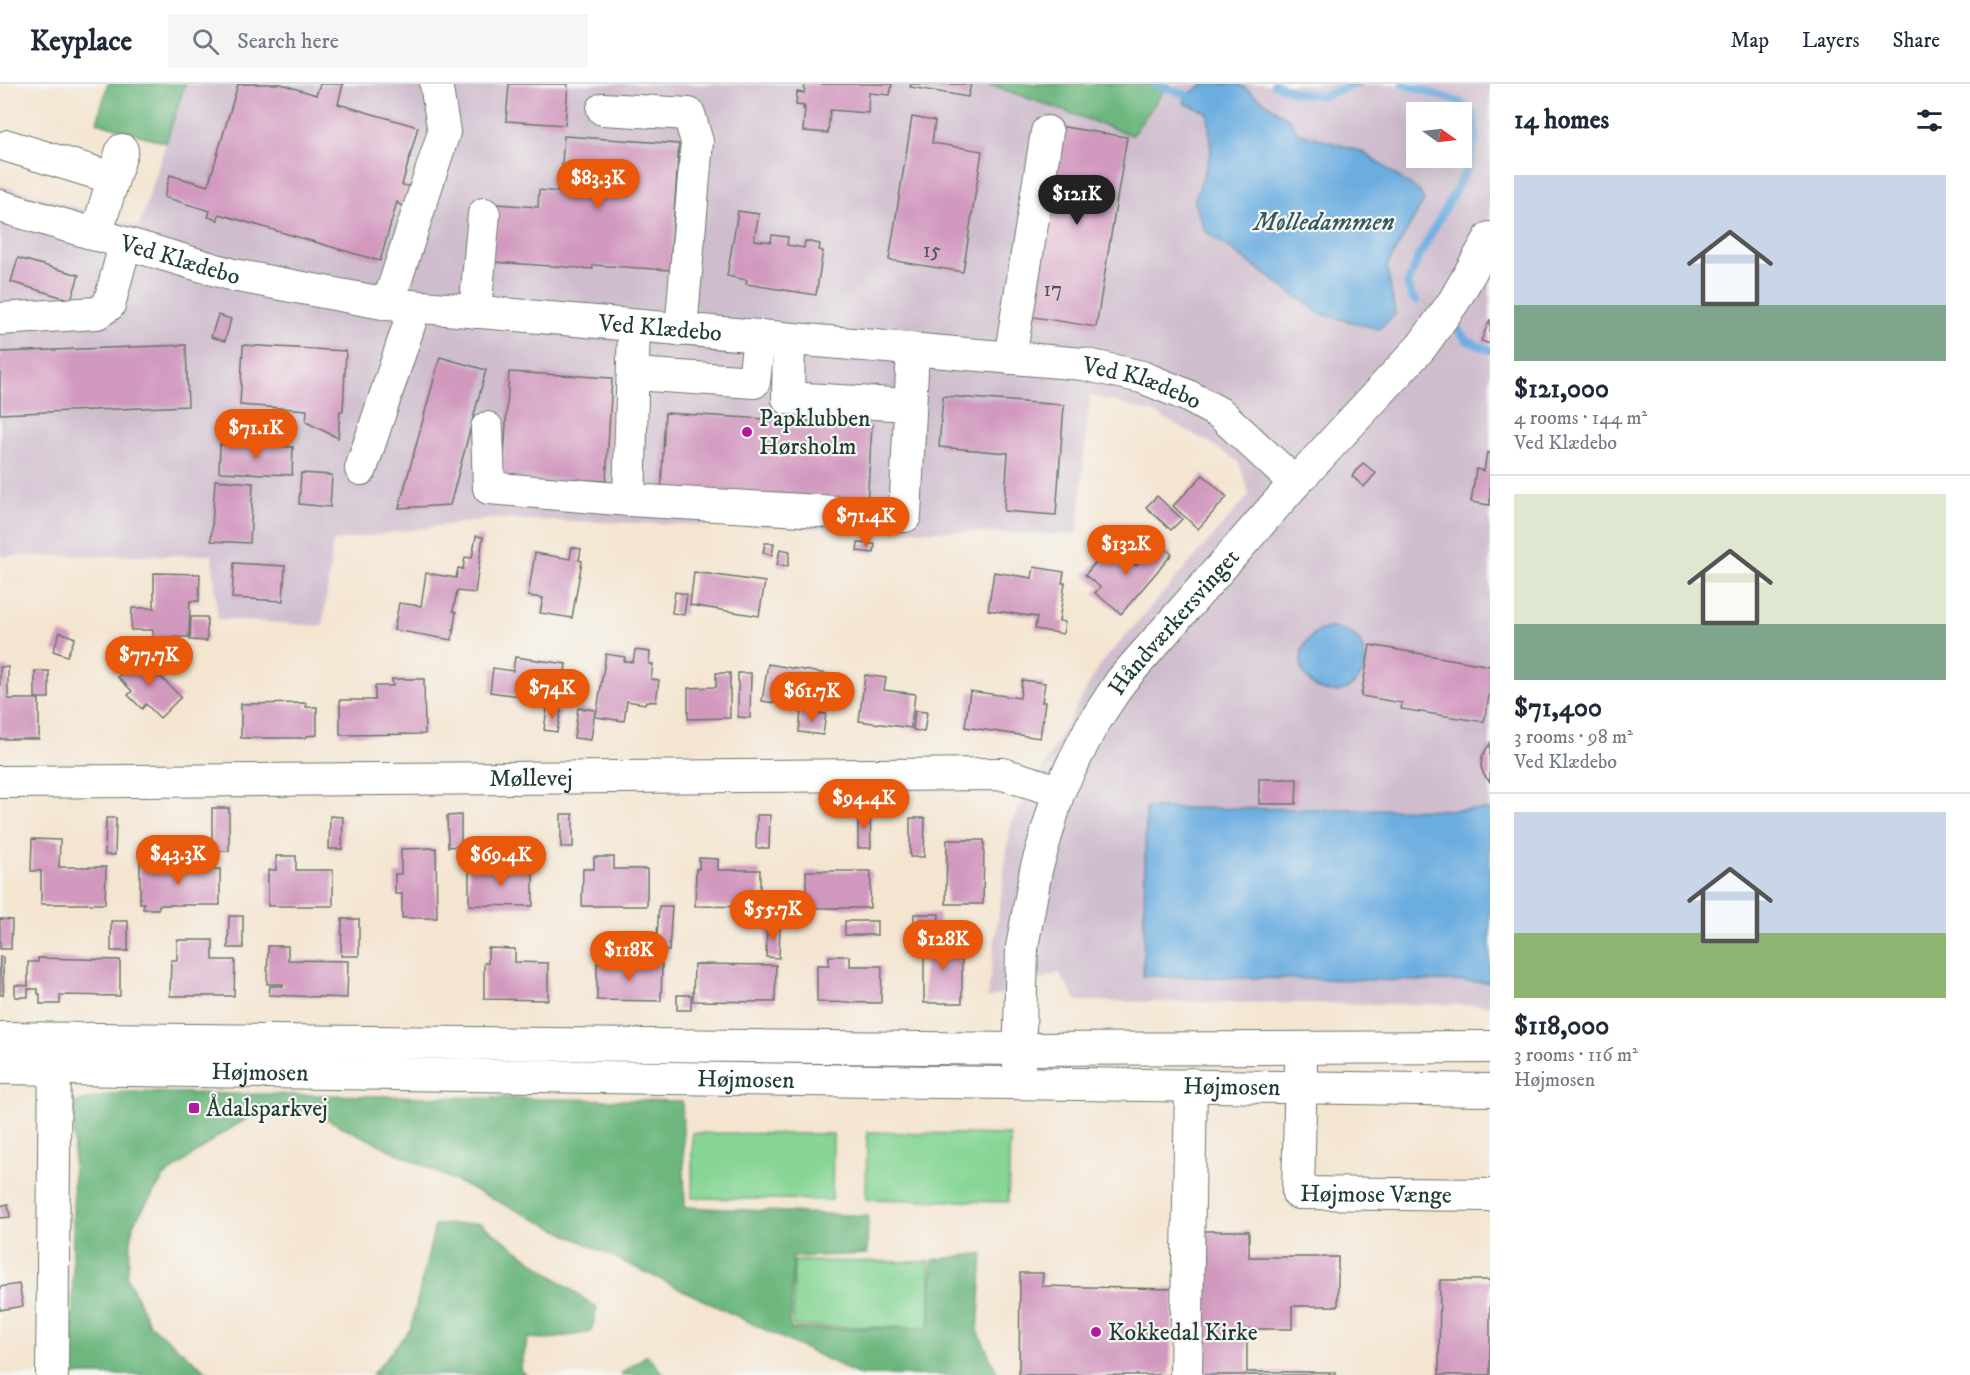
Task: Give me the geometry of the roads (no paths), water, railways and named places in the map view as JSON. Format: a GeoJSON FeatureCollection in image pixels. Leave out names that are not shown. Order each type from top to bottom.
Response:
{"type":"FeatureCollection","features":[{"type":"Feature","properties":{"kind":"street"},"geometry":{"type":"LineString","coordinates":[[361,470],[444,132],[436,84]]}},
{"type":"Feature","properties":{"kind":"street"},"geometry":{"type":"LineString","coordinates":[[603,109],[689,114],[697,142],[681,330]]}},
{"type":"Feature","properties":{"kind":"street"},"geometry":{"type":"LineString","coordinates":[[1010,358],[1047,132]]}},
{"type":"Feature","properties":{"kind":"street"},"geometry":{"type":"LineString","coordinates":[[0,320],[97,314],[109,305],[110,240],[118,164],[8,146]]}},
{"type":"Feature","properties":{"kind":"street","name":"Ved Klædebo"},"geometry":{"type":"LineString","coordinates":[[0,206],[110,240],[233,274],[401,306],[1083,364],[1142,377],[1186,395],[1221,414],[1294,483]]}},
{"type":"Feature","properties":{"kind":"street"},"geometry":{"type":"LineString","coordinates":[[475,312],[484,214]]}},
{"type":"Feature","properties":{"kind":"street","name":"Håndværkersvinget"},"geometry":{"type":"LineString","coordinates":[[1018,1082],[1022,947],[1036,870],[1059,791],[1091,727],[1121,681],[1294,483],[1422,346],[1454,301],[1490,238]]}},
{"type":"Feature","properties":{"kind":"street"},"geometry":{"type":"LineString","coordinates":[[629,500],[634,326]]}},
{"type":"Feature","properties":{"kind":"street"},"geometry":{"type":"LineString","coordinates":[[634,374],[754,382],[774,337]]}},
{"type":"Feature","properties":{"kind":"street"},"geometry":{"type":"LineString","coordinates":[[774,337],[788,398],[910,405]]}},
{"type":"Feature","properties":{"kind":"street"},"geometry":{"type":"LineString","coordinates":[[487,428],[489,488],[629,500],[904,516],[913,350]]}},
{"type":"Feature","properties":{"kind":"street","name":"Møllevej"},"geometry":{"type":"LineString","coordinates":[[0,782],[1003,774],[1059,791]]}},
{"type":"Feature","properties":{"kind":"street","name":"Højmosen"},"geometry":{"type":"LineString","coordinates":[[0,1038],[1019,1048],[1490,1047]]}},
{"type":"Feature","properties":{"kind":"street"},"geometry":{"type":"LineString","coordinates":[[52,1375],[56,1038]]}},
{"type":"Feature","properties":{"kind":"street","name":"Højmose Vænge"},"geometry":{"type":"LineString","coordinates":[[1302,1046],[1298,1192],[1490,1195]]}},
{"type":"Feature","properties":{"kind":"street","name":"Højmosen"},"geometry":{"type":"LineString","coordinates":[[0,1068],[1490,1090]]}},
{"type":"Feature","properties":{"kind":"street"},"geometry":{"type":"LineString","coordinates":[[1186,1375],[1191,1084]]}},
{"type":"Feature","properties":{"kind":"water","name":"Mølledammen"},"geometry":{"type":"Polygon","coordinates":[[[1204,84],[1239,84],[1289,119],[1297,132],[1363,152],[1420,192],[1424,201],[1387,266],[1395,315],[1379,329],[1321,314],[1205,231],[1194,202],[1211,153],[1208,113],[1184,103],[1187,95],[1204,84]]]}},
{"type":"Feature","properties":{"kind":"water"},"geometry":{"type":"Polygon","coordinates":[[[1333,628],[1345,630],[1356,637],[1363,648],[1365,660],[1363,672],[1356,683],[1345,690],[1333,692],[1321,690],[1310,683],[1303,672],[1301,660],[1303,648],[1310,637],[1321,630],[1333,628]]]}},
{"type":"Feature","properties":{"kind":"water"},"geometry":{"type":"Polygon","coordinates":[[[1146,808],[1490,810],[1490,982],[1143,976],[1146,808]]]}},
{"type":"Feature","properties":{"kind":"waterway"},"geometry":{"type":"LineString","coordinates":[[1154,84],[1187,95]]}},
{"type":"Feature","properties":{"kind":"waterway"},"geometry":{"type":"LineString","coordinates":[[1274,84],[1298,93],[1322,96],[1356,84]]}},
{"type":"Feature","properties":{"kind":"waterway"},"geometry":{"type":"LineString","coordinates":[[1403,84],[1459,102],[1474,114],[1476,138],[1468,167],[1420,254],[1407,285],[1412,297],[1416,300]]}},
{"type":"Feature","properties":{"kind":"waterway"},"geometry":{"type":"LineString","coordinates":[[1458,329],[1466,340],[1490,350]]}},
{"type":"Feature","properties":{"kind":"place","name":"Papklubben Hørsholm"},"geometry":{"type":"Point","coordinates":[747,432]}},
{"type":"Feature","properties":{"kind":"place","name":"Ådalsparkvej"},"geometry":{"type":"Point","coordinates":[194,1108]}},
{"type":"Feature","properties":{"kind":"place","name":"Kokkedal Kirke"},"geometry":{"type":"Point","coordinates":[1096,1332]}}]}
